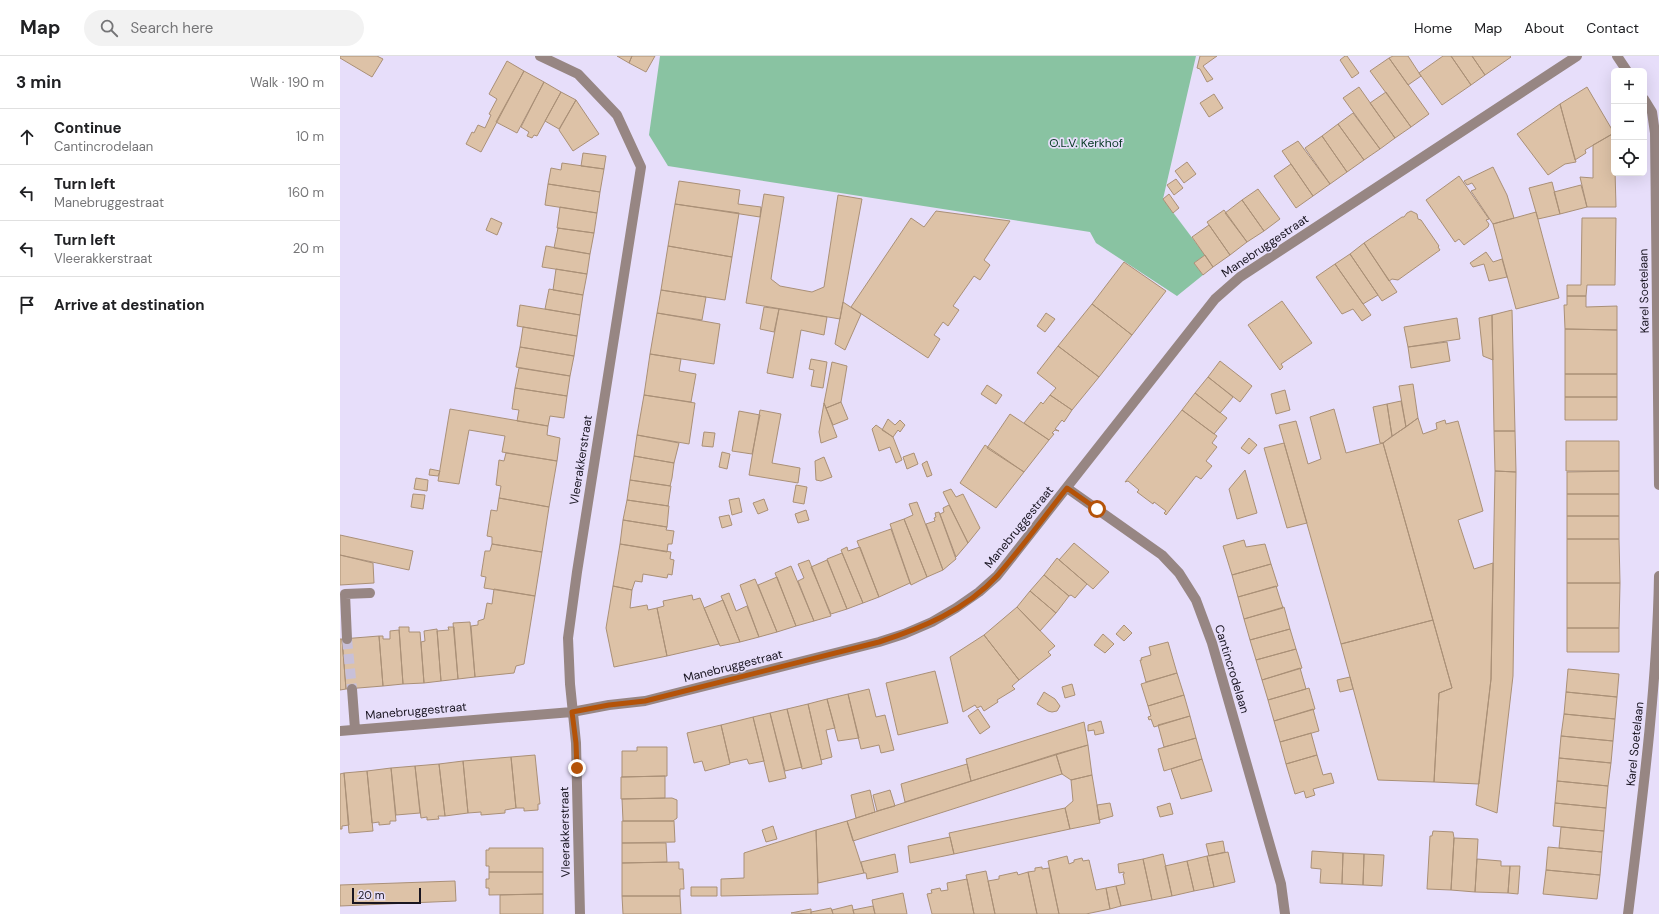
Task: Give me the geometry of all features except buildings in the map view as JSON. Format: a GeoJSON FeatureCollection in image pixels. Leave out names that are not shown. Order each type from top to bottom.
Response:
{"type":"FeatureCollection","features":[{"type":"Feature","properties":{"kind":"street","name":"Vleerakkerstraat"},"geometry":{"type":"LineString","coordinates":[[540,56],[578,74],[617,115],[641,168],[578,564],[569,630],[572,712],[576,743],[580,914]]}},
{"type":"Feature","properties":{"kind":"street","name":"Manebruggestraat"},"geometry":{"type":"LineString","coordinates":[[340,730],[572,712],[609,705],[645,701],[879,642],[932,622],[979,592],[997,576],[1215,299],[1240,276],[1577,56]]}},
{"type":"Feature","properties":{"kind":"street"},"geometry":{"type":"LineString","coordinates":[[1617,56],[1625,68]]}},
{"type":"Feature","properties":{"kind":"street","name":"Karel Soetelaan"},"geometry":{"type":"LineString","coordinates":[[1647,104],[1652,112],[1655,133],[1659,485]]}},
{"type":"Feature","properties":{"kind":"street","name":"Cantincrodelaan"},"geometry":{"type":"LineString","coordinates":[[1067,488],[1162,555],[1179,573],[1196,600],[1212,643],[1278,876],[1285,914]]}},
{"type":"Feature","properties":{"kind":"street","name":"Karel Soetelaan"},"geometry":{"type":"LineString","coordinates":[[1628,914],[1652,709],[1658,623],[1659,576]]}},
{"type":"Feature","properties":{"kind":"street"},"geometry":{"type":"LineString","coordinates":[[347,639],[345,594],[370,593]]}},
{"type":"Feature","properties":{"kind":"street"},"geometry":{"type":"LineString","coordinates":[[352,689],[355,729]]}},
{"type":"Feature","properties":{"kind":"green space","name":"O.L.V. Kerkhof"},"geometry":{"type":"Polygon","coordinates":[[[660,56],[1196,56],[1163,199],[1205,255],[1194,263],[1203,275],[1177,296],[1096,243],[1090,232],[668,166],[649,135],[660,56]]]}},
{"type":"Feature","properties":{"kind":"tunnel"},"geometry":{"type":"LineString","coordinates":[[347,639],[352,689]]}},
{"type":"Feature","properties":{"kind":"route"},"geometry":{"type":"LineString","coordinates":[[577,768],[576,743],[572,712],[609,705],[645,701],[879,642],[904,634],[932,622],[956,608],[979,592],[997,576],[1067,488],[1097,509]]}}]}
